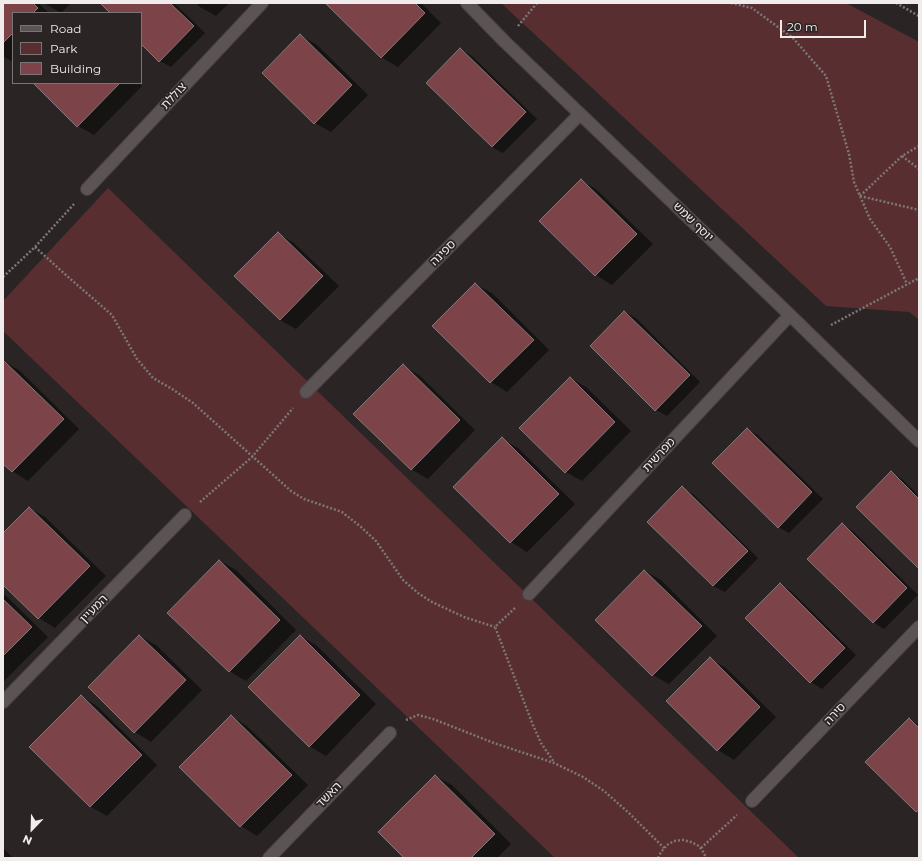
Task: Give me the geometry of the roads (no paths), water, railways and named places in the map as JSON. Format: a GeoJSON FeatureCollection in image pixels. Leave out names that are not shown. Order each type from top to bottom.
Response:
{"type":"FeatureCollection","features":[{"type":"Feature","properties":{"kind":"street","name":"צוללת"},"geometry":{"type":"LineString","coordinates":[[87,189],[262,3]]}},
{"type":"Feature","properties":{"kind":"street","name":"יוסף שמש"},"geometry":{"type":"LineString","coordinates":[[467,3],[505,42],[790,315],[919,441]]}},
{"type":"Feature","properties":{"kind":"street","name":"ספינה"},"geometry":{"type":"LineString","coordinates":[[306,392],[580,114]]}},
{"type":"Feature","properties":{"kind":"street","name":"מפרשית"},"geometry":{"type":"LineString","coordinates":[[529,594],[790,315]]}},
{"type":"Feature","properties":{"kind":"street","name":"המעיין"},"geometry":{"type":"LineString","coordinates":[[3,702],[184,515]]}},
{"type":"Feature","properties":{"kind":"street","name":"סירה"},"geometry":{"type":"LineString","coordinates":[[752,801],[919,627]]}},
{"type":"Feature","properties":{"kind":"street","name":"האשד"},"geometry":{"type":"LineString","coordinates":[[269,858],[390,733]]}}]}
